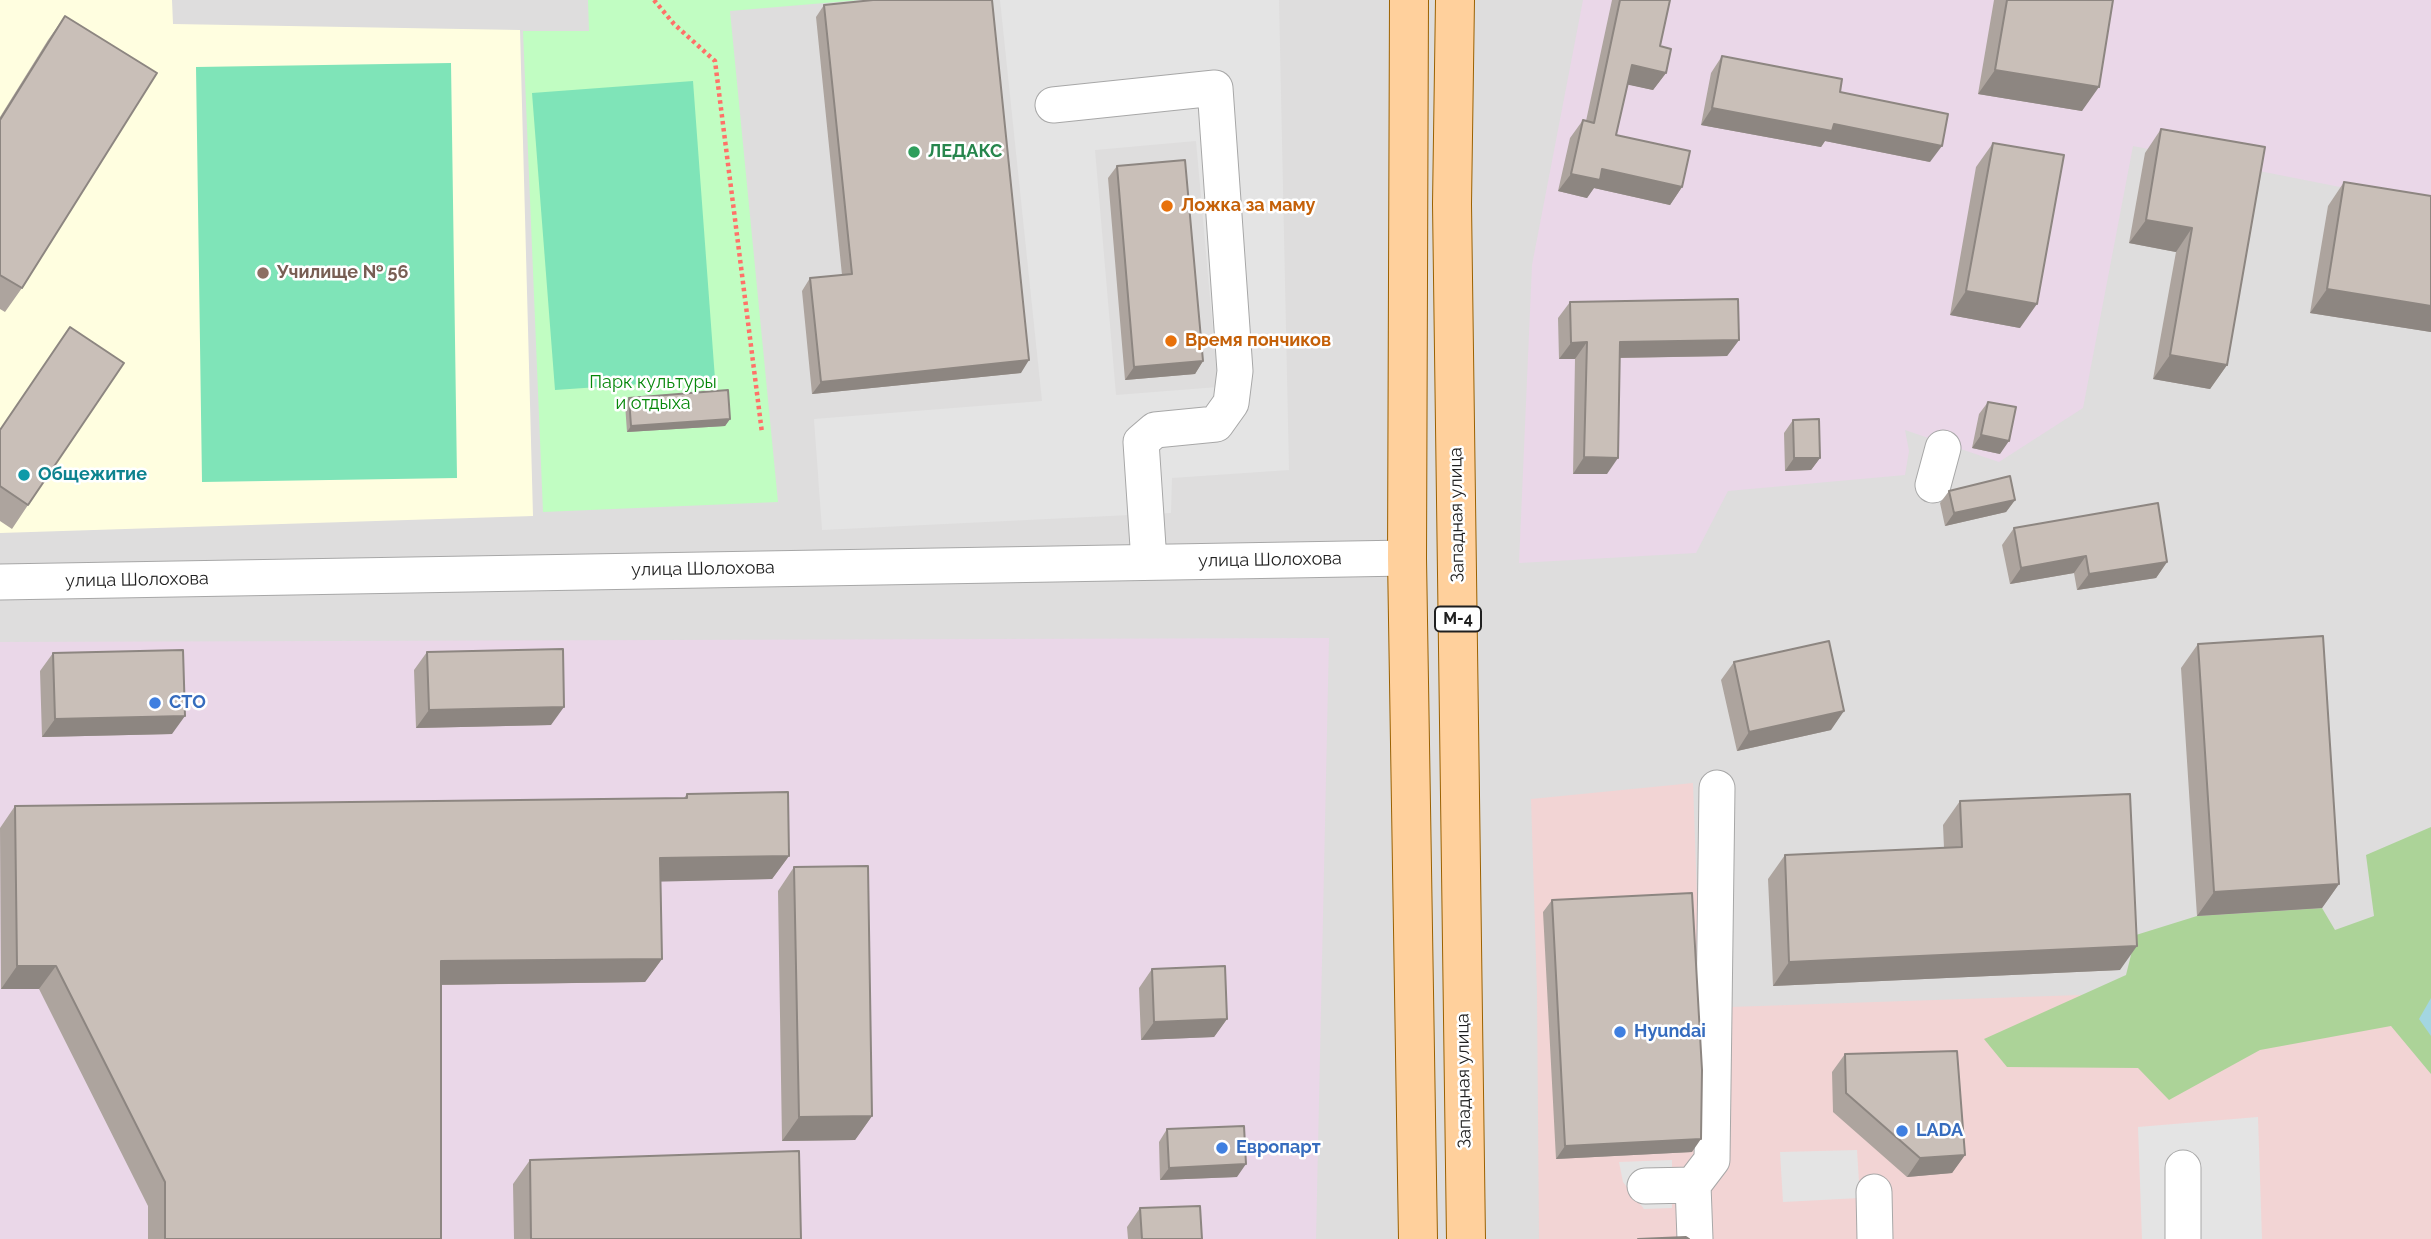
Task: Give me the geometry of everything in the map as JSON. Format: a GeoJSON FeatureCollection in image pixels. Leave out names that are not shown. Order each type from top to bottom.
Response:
{"type":"FeatureCollection","features":[{"type":"Feature","properties":{"kind":"main road"},"geometry":{"type":"LineString","coordinates":[[1409,0],[1407,558],[1418,1239]]}},
{"type":"Feature","properties":{"kind":"main road","name":"Западная улица"},"geometry":{"type":"LineString","coordinates":[[1455,0],[1452,204],[1466,1239]]}},
{"type":"Feature","properties":{"kind":"street"},"geometry":{"type":"LineString","coordinates":[[1053,105],[1215,88],[1236,371],[1231,403],[1216,424],[1155,430],[1141,442],[1149,562]]}},
{"type":"Feature","properties":{"kind":"street"},"geometry":{"type":"LineString","coordinates":[[1933,485],[1943,447]]}},
{"type":"Feature","properties":{"kind":"street","name":"улица Шолохова"},"geometry":{"type":"LineString","coordinates":[[0,582],[1407,558]]}},
{"type":"Feature","properties":{"kind":"street"},"geometry":{"type":"LineString","coordinates":[[1695,1239],[1693,1185],[1712,1160],[1717,788]]}},
{"type":"Feature","properties":{"kind":"street"},"geometry":{"type":"LineString","coordinates":[[2183,1168],[2183,1239]]}},
{"type":"Feature","properties":{"kind":"street"},"geometry":{"type":"LineString","coordinates":[[1645,1186],[1693,1185]]}},
{"type":"Feature","properties":{"kind":"street"},"geometry":{"type":"LineString","coordinates":[[1874,1192],[1875,1239]]}},
{"type":"Feature","properties":{"kind":"path"},"geometry":{"type":"LineString","coordinates":[[654,0],[674,24],[715,61],[762,433]]}},
{"type":"Feature","properties":{"kind":"shaded area"},"geometry":{"type":"Polygon","coordinates":[[[0,0],[2431,0],[2431,1239],[0,1239],[0,0]]]}},
{"type":"Feature","properties":{"kind":"shaded area","name":"Училище № 56"},"geometry":{"type":"Polygon","coordinates":[[[0,0],[172,0],[173,24],[520,30],[533,516],[0,533],[0,0]]]}},
{"type":"Feature","properties":{"kind":"shaded area"},"geometry":{"type":"Polygon","coordinates":[[[1000,0],[1279,0],[1289,470],[1172,478],[1171,513],[822,530],[814,419],[1042,401],[1000,0]],[[1196,141],[1095,150],[1116,395],[1218,387],[1196,141]]]}},
{"type":"Feature","properties":{"kind":"shaded area"},"geometry":{"type":"Polygon","coordinates":[[[1583,0],[2431,0],[2431,205],[2133,146],[2083,408],[1999,462],[1905,430],[1909,451],[1905,475],[1728,491],[1696,553],[1519,563],[1532,265],[1583,0]]]}},
{"type":"Feature","properties":{"kind":"shaded area"},"geometry":{"type":"Polygon","coordinates":[[[1329,638],[1316,1239],[0,1239],[0,642],[1329,638]]]}},
{"type":"Feature","properties":{"kind":"shaded area"},"geometry":{"type":"Polygon","coordinates":[[[1693,783],[1701,1008],[2372,985],[2392,1026],[2431,1074],[2431,1239],[1539,1239],[1537,991],[1531,799],[1693,783]]]}},
{"type":"Feature","properties":{"kind":"shaded area"},"geometry":{"type":"Polygon","coordinates":[[[2258,1117],[2262,1239],[2142,1239],[2138,1127],[2258,1117]]]}},
{"type":"Feature","properties":{"kind":"shaded area"},"geometry":{"type":"Polygon","coordinates":[[[1857,1150],[1860,1198],[1783,1202],[1780,1152],[1857,1150]]]}},
{"type":"Feature","properties":{"kind":"shaded area"},"geometry":{"type":"Polygon","coordinates":[[[1672,1160],[1672,1208],[1644,1209],[1623,1182],[1619,1162],[1672,1160]]]}},
{"type":"Feature","properties":{"kind":"green space","name":"Парк культуры и отдыха"},"geometry":{"type":"Polygon","coordinates":[[[588,0],[860,0],[730,11],[778,502],[543,512],[523,31],[589,31],[588,0]]]}},
{"type":"Feature","properties":{"kind":"green space"},"geometry":{"type":"Polygon","coordinates":[[[451,63],[457,478],[202,482],[196,67],[451,63]]]}},
{"type":"Feature","properties":{"kind":"green space"},"geometry":{"type":"Polygon","coordinates":[[[693,81],[715,379],[555,390],[532,93],[693,81]]]}},
{"type":"Feature","properties":{"kind":"green space"},"geometry":{"type":"Polygon","coordinates":[[[2431,827],[2431,1074],[2391,1026],[2260,1050],[2169,1100],[2138,1068],[2007,1067],[1984,1039],[2126,975],[2136,935],[2197,916],[2322,908],[2335,930],[2374,916],[2366,855],[2431,827]]]}},
{"type":"Feature","properties":{"kind":"water"},"geometry":{"type":"Polygon","coordinates":[[[2431,998],[2431,1036],[2419,1019],[2431,998]]]}},
{"type":"Feature","properties":{"kind":"building","name":"ЛЕДАКС"},"geometry":{"type":"Polygon","coordinates":[[[873,0],[992,0],[1029,360],[821,382],[810,278],[852,274],[824,5],[873,0]]]}},
{"type":"Feature","properties":{"kind":"building"},"geometry":{"type":"Polygon","coordinates":[[[1620,0],[1670,0],[1660,46],[1671,49],[1666,73],[1632,65],[1616,135],[1690,151],[1682,187],[1602,169],[1600,180],[1571,174],[1583,120],[1594,123],[1620,0]]]}},
{"type":"Feature","properties":{"kind":"building"},"geometry":{"type":"Polygon","coordinates":[[[2007,0],[2113,0],[2099,87],[1995,70],[2007,0]]]}},
{"type":"Feature","properties":{"kind":"building"},"geometry":{"type":"Polygon","coordinates":[[[65,16],[157,73],[22,288],[0,275],[0,120],[65,16]]]}},
{"type":"Feature","properties":{"kind":"building"},"geometry":{"type":"Polygon","coordinates":[[[1722,56],[1842,79],[1840,92],[1948,114],[1942,146],[1834,124],[1832,131],[1712,108],[1722,56]]]}},
{"type":"Feature","properties":{"kind":"building"},"geometry":{"type":"Polygon","coordinates":[[[2161,129],[2265,147],[2227,365],[2170,355],[2192,228],[2146,220],[2161,129]]]}},
{"type":"Feature","properties":{"kind":"building"},"geometry":{"type":"Polygon","coordinates":[[[1993,143],[2064,155],[2037,304],[1966,291],[1993,143]]]}},
{"type":"Feature","properties":{"kind":"building"},"geometry":{"type":"Polygon","coordinates":[[[1185,160],[1203,361],[1134,367],[1117,166],[1185,160]]]}},
{"type":"Feature","properties":{"kind":"building"},"geometry":{"type":"Polygon","coordinates":[[[2344,182],[2431,196],[2431,306],[2327,289],[2344,182]]]}},
{"type":"Feature","properties":{"kind":"building"},"geometry":{"type":"Polygon","coordinates":[[[1738,299],[1739,340],[1620,342],[1618,458],[1584,457],[1587,342],[1571,343],[1570,302],[1738,299]]]}},
{"type":"Feature","properties":{"kind":"building","name":"Общежитие"},"geometry":{"type":"Polygon","coordinates":[[[70,327],[124,363],[28,505],[0,486],[0,430],[70,327]]]}},
{"type":"Feature","properties":{"kind":"building"},"geometry":{"type":"Polygon","coordinates":[[[728,390],[730,419],[631,426],[629,398],[728,390]]]}},
{"type":"Feature","properties":{"kind":"building"},"geometry":{"type":"Polygon","coordinates":[[[1988,402],[2016,407],[2009,441],[1981,435],[1988,402]]]}},
{"type":"Feature","properties":{"kind":"building"},"geometry":{"type":"Polygon","coordinates":[[[1819,419],[1820,458],[1794,458],[1793,420],[1819,419]]]}},
{"type":"Feature","properties":{"kind":"building"},"geometry":{"type":"Polygon","coordinates":[[[2010,476],[2015,500],[1954,513],[1949,491],[2010,476]]]}},
{"type":"Feature","properties":{"kind":"building"},"geometry":{"type":"Polygon","coordinates":[[[2158,503],[2167,562],[2089,574],[2086,556],[2021,568],[2014,528],[2158,503]]]}},
{"type":"Feature","properties":{"kind":"building"},"geometry":{"type":"Polygon","coordinates":[[[2323,636],[2339,884],[2214,892],[2198,644],[2323,636]]]}},
{"type":"Feature","properties":{"kind":"building"},"geometry":{"type":"Polygon","coordinates":[[[1829,641],[1844,711],[1749,732],[1734,662],[1829,641]]]}},
{"type":"Feature","properties":{"kind":"building"},"geometry":{"type":"Polygon","coordinates":[[[563,649],[564,707],[429,710],[427,652],[563,649]]]}},
{"type":"Feature","properties":{"kind":"building"},"geometry":{"type":"Polygon","coordinates":[[[183,650],[185,716],[55,719],[53,653],[183,650]]]}},
{"type":"Feature","properties":{"kind":"building"},"geometry":{"type":"Polygon","coordinates":[[[788,792],[789,856],[660,858],[662,959],[441,961],[441,1239],[165,1239],[165,1182],[56,966],[17,966],[15,806],[687,798],[687,794],[788,792]]]}},
{"type":"Feature","properties":{"kind":"building"},"geometry":{"type":"Polygon","coordinates":[[[2130,794],[2137,946],[1789,962],[1785,855],[1962,847],[1960,801],[2130,794]]]}},
{"type":"Feature","properties":{"kind":"building"},"geometry":{"type":"Polygon","coordinates":[[[868,866],[872,1116],[799,1117],[794,867],[868,866]]]}},
{"type":"Feature","properties":{"kind":"building","name":"Hyundai"},"geometry":{"type":"Polygon","coordinates":[[[1692,893],[1702,1070],[1701,1139],[1565,1146],[1552,900],[1692,893]]]}},
{"type":"Feature","properties":{"kind":"building"},"geometry":{"type":"Polygon","coordinates":[[[1225,966],[1227,1019],[1154,1022],[1152,969],[1225,966]]]}},
{"type":"Feature","properties":{"kind":"building","name":"LADA"},"geometry":{"type":"Polygon","coordinates":[[[1957,1051],[1965,1155],[1920,1158],[1846,1093],[1845,1054],[1957,1051]]]}},
{"type":"Feature","properties":{"kind":"building"},"geometry":{"type":"Polygon","coordinates":[[[1244,1126],[1246,1164],[1169,1168],[1167,1129],[1244,1126]]]}},
{"type":"Feature","properties":{"kind":"building"},"geometry":{"type":"Polygon","coordinates":[[[799,1151],[801,1239],[531,1239],[530,1160],[799,1151]]]}},
{"type":"Feature","properties":{"kind":"building"},"geometry":{"type":"Polygon","coordinates":[[[1200,1206],[1202,1239],[1142,1239],[1140,1208],[1200,1206]]]}},
{"type":"Feature","properties":{"kind":"building"},"geometry":{"type":"Polygon","coordinates":[[[1686,1237],[1689,1239],[1638,1239],[1686,1237]]]}},
{"type":"Feature","properties":{"kind":"place","name":"ЛЕДАКС"},"geometry":{"type":"Point","coordinates":[914,152]}},
{"type":"Feature","properties":{"kind":"place","name":"Ложка за маму"},"geometry":{"type":"Point","coordinates":[1167,206]}},
{"type":"Feature","properties":{"kind":"place","name":"Училище № 56"},"geometry":{"type":"Point","coordinates":[263,273]}},
{"type":"Feature","properties":{"kind":"place","name":"Время пончиков"},"geometry":{"type":"Point","coordinates":[1171,341]}},
{"type":"Feature","properties":{"kind":"place","name":"Общежитие"},"geometry":{"type":"Point","coordinates":[24,475]}},
{"type":"Feature","properties":{"kind":"place","name":"СТО"},"geometry":{"type":"Point","coordinates":[155,703]}},
{"type":"Feature","properties":{"kind":"place","name":"Hyundai"},"geometry":{"type":"Point","coordinates":[1620,1032]}},
{"type":"Feature","properties":{"kind":"place","name":"LADA"},"geometry":{"type":"Point","coordinates":[1902,1131]}},
{"type":"Feature","properties":{"kind":"place","name":"Европарт"},"geometry":{"type":"Point","coordinates":[1222,1148]}}]}
